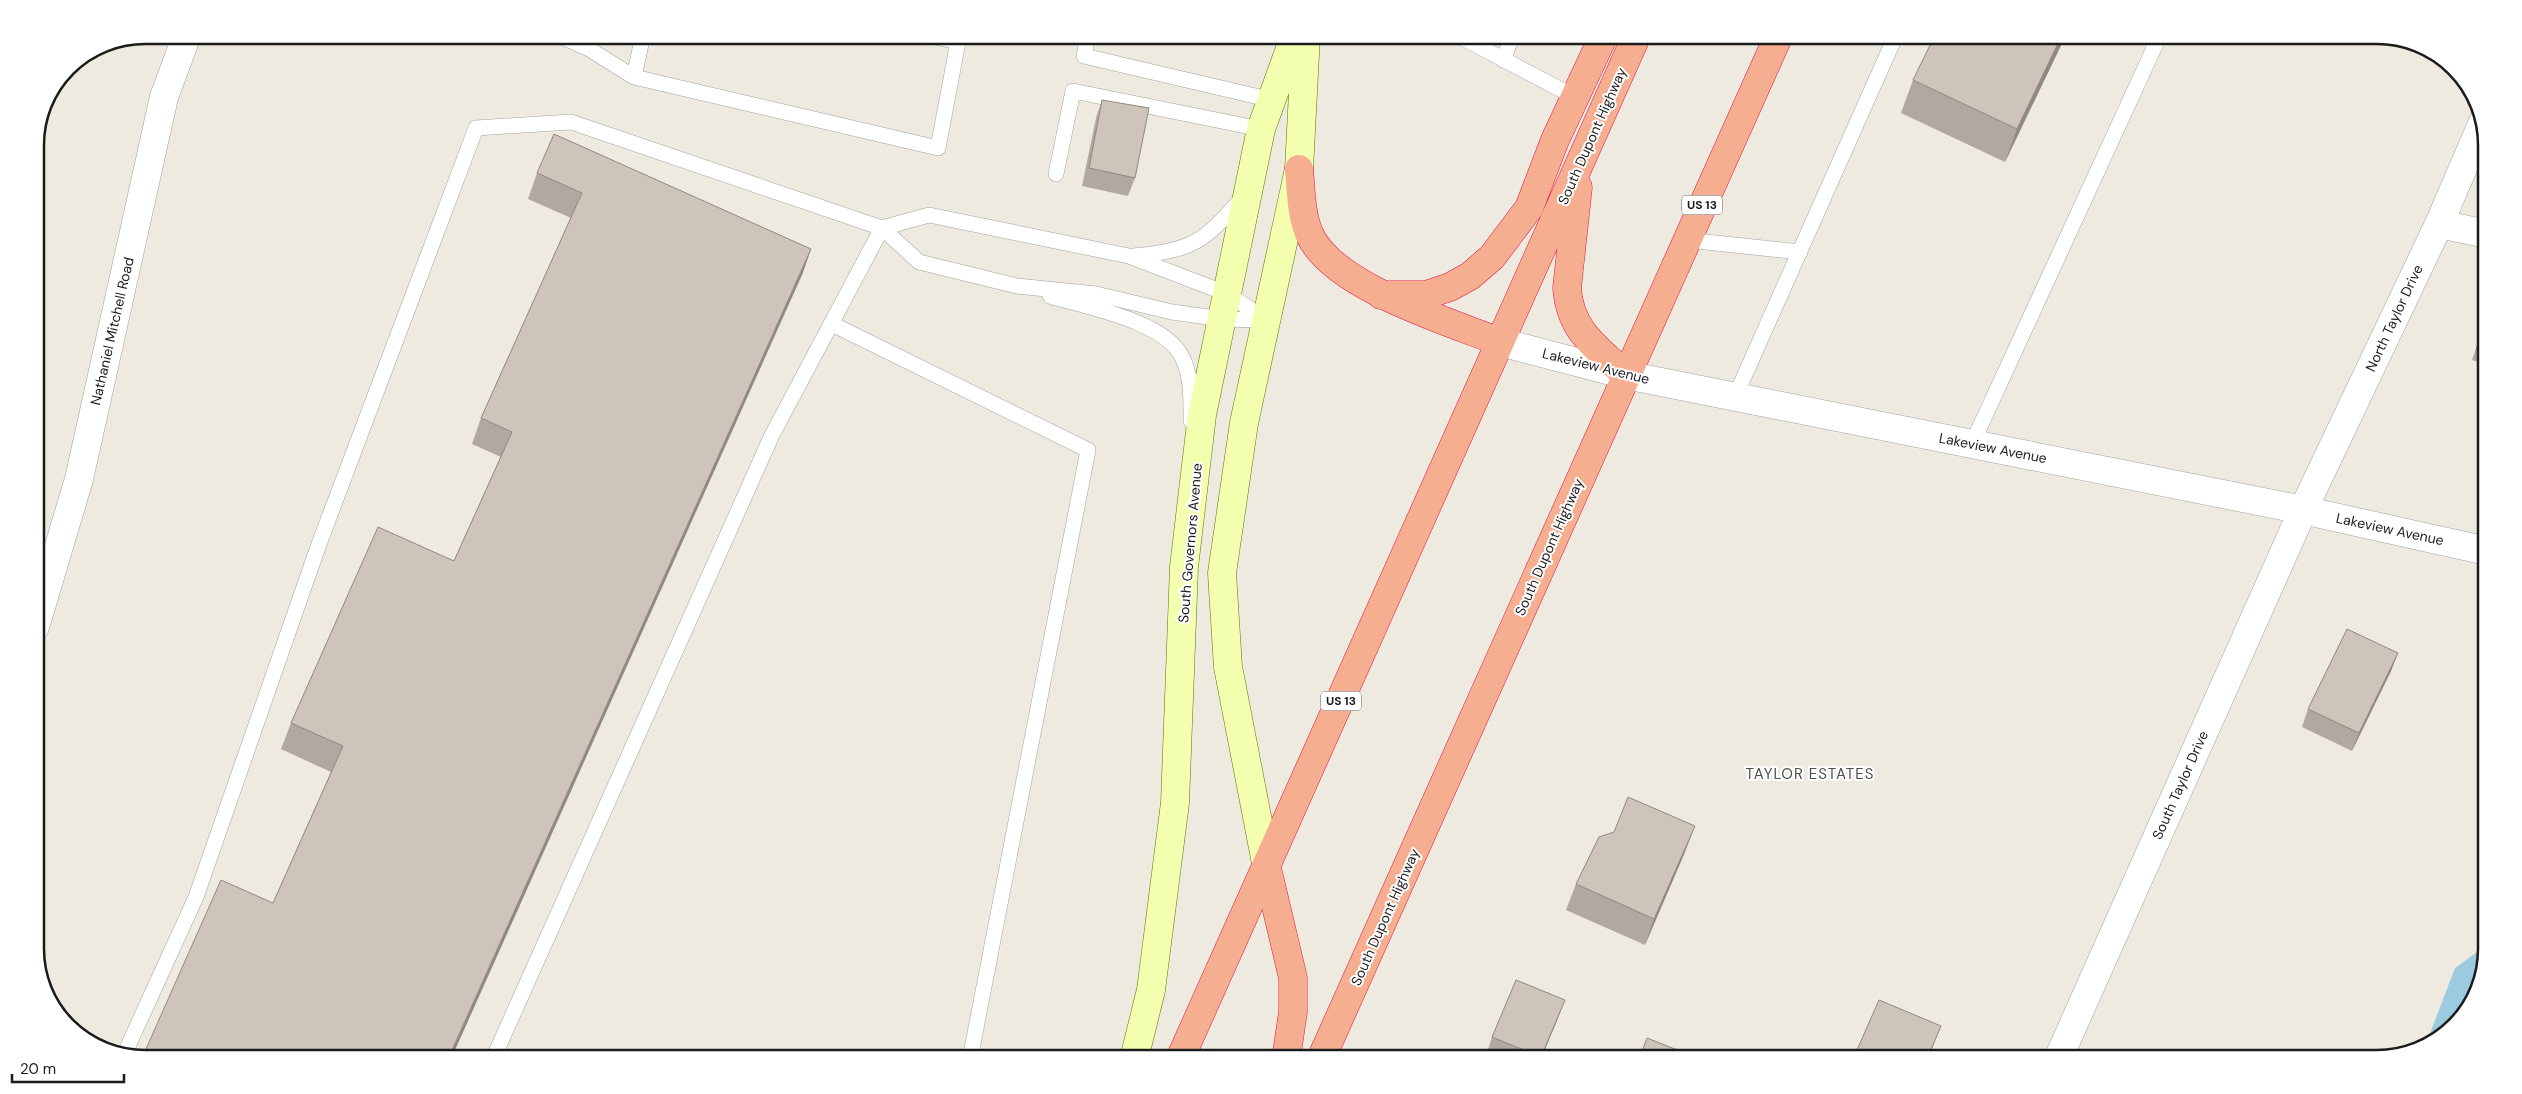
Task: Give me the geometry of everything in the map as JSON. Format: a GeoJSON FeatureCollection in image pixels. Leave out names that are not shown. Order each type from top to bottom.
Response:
{"type":"FeatureCollection","features":[{"type":"Feature","properties":{"kind":"highway"},"geometry":{"type":"LineString","coordinates":[[1381,294],[1426,295],[1450,288],[1470,276],[1492,257],[1528,208],[1555,140],[1600,44]]}},
{"type":"Feature","properties":{"kind":"highway","name":"South Dupont Highway"},"geometry":{"type":"LineString","coordinates":[[1184,1050],[1267,868],[1633,44]]}},
{"type":"Feature","properties":{"kind":"highway","name":"South Dupont Highway"},"geometry":{"type":"LineString","coordinates":[[1325,1050],[1775,44]]}},
{"type":"Feature","properties":{"kind":"highway"},"geometry":{"type":"LineString","coordinates":[[1582,160],[1567,288],[1568,304],[1571,314],[1586,337],[1626,375]]}},
{"type":"Feature","properties":{"kind":"highway"},"geometry":{"type":"LineString","coordinates":[[1299,169],[1304,216],[1309,234],[1327,259],[1381,294],[1500,342]]}},
{"type":"Feature","properties":{"kind":"highway"},"geometry":{"type":"LineString","coordinates":[[1267,868],[1292,978],[1292,1012],[1287,1050]]}},
{"type":"Feature","properties":{"kind":"main road","name":"South Governors Avenue"},"geometry":{"type":"LineString","coordinates":[[1136,1050],[1151,990],[1175,803],[1184,567],[1202,415],[1261,129],[1292,44]]}},
{"type":"Feature","properties":{"kind":"main road"},"geometry":{"type":"LineString","coordinates":[[1267,868],[1228,667],[1222,573],[1244,423],[1299,169],[1306,44]]}},
{"type":"Feature","properties":{"kind":"street","name":"Nathaniel Mitchell Road"},"geometry":{"type":"LineString","coordinates":[[44,597],[79,479],[164,98],[184,44]]}},
{"type":"Feature","properties":{"kind":"street","name":"North Taylor Drive"},"geometry":{"type":"LineString","coordinates":[[2303,510],[2439,224],[2477,135]]}},
{"type":"Feature","properties":{"kind":"street"},"geometry":{"type":"LineString","coordinates":[[2439,224],[2478,232]]}},
{"type":"Feature","properties":{"kind":"street","name":"Lakeview Avenue"},"geometry":{"type":"LineString","coordinates":[[1500,342],[1626,375],[2303,510],[2478,549]]}},
{"type":"Feature","properties":{"kind":"street","name":"South Taylor Drive"},"geometry":{"type":"LineString","coordinates":[[2062,1050],[2303,510]]}},
{"type":"Feature","properties":{"kind":"lane"},"geometry":{"type":"LineString","coordinates":[[578,44],[634,77],[938,148],[958,44]]}},
{"type":"Feature","properties":{"kind":"lane"},"geometry":{"type":"LineString","coordinates":[[634,77],[641,44]]}},
{"type":"Feature","properties":{"kind":"lane"},"geometry":{"type":"LineString","coordinates":[[1086,44],[1084,56],[1272,100]]}},
{"type":"Feature","properties":{"kind":"lane"},"geometry":{"type":"LineString","coordinates":[[1474,44],[1575,97]]}},
{"type":"Feature","properties":{"kind":"lane"},"geometry":{"type":"LineString","coordinates":[[1503,60],[1509,44]]}},
{"type":"Feature","properties":{"kind":"lane"},"geometry":{"type":"LineString","coordinates":[[1735,397],[1892,44]]}},
{"type":"Feature","properties":{"kind":"lane"},"geometry":{"type":"LineString","coordinates":[[1972,444],[2156,44]]}},
{"type":"Feature","properties":{"kind":"lane"},"geometry":{"type":"LineString","coordinates":[[1056,174],[1073,91],[1261,129]]}},
{"type":"Feature","properties":{"kind":"lane"},"geometry":{"type":"LineString","coordinates":[[127,1048],[196,897],[319,544],[476,128],[571,122],[882,228],[919,262],[1017,286],[1153,329],[1169,340],[1182,356],[1188,374],[1193,494]]}},
{"type":"Feature","properties":{"kind":"lane"},"geometry":{"type":"LineString","coordinates":[[497,1050],[772,435],[882,228],[929,216],[1129,256],[1169,253],[1185,248],[1214,230],[1248,192]]}},
{"type":"Feature","properties":{"kind":"lane"},"geometry":{"type":"LineString","coordinates":[[1686,240],[1800,252]]}},
{"type":"Feature","properties":{"kind":"lane"},"geometry":{"type":"LineString","coordinates":[[1129,256],[1225,307],[1266,320]]}},
{"type":"Feature","properties":{"kind":"lane"},"geometry":{"type":"LineString","coordinates":[[1017,286],[1096,294],[1172,312],[1225,307],[1266,320]]}},
{"type":"Feature","properties":{"kind":"lane"},"geometry":{"type":"LineString","coordinates":[[832,324],[1088,450],[972,1050]]}},
{"type":"Feature","properties":{"kind":"water"},"geometry":{"type":"Polygon","coordinates":[[[2478,952],[2475,976],[2465,1000],[2449,1021],[2429,1036],[2455,968],[2478,952]]]}},
{"type":"Feature","properties":{"kind":"building"},"geometry":{"type":"Polygon","coordinates":[[[1931,44],[2058,44],[2017,129],[1913,80],[1931,44]]]}},
{"type":"Feature","properties":{"kind":"building"},"geometry":{"type":"Polygon","coordinates":[[[1102,100],[1149,108],[1135,178],[1089,168],[1102,100]]]}},
{"type":"Feature","properties":{"kind":"building"},"geometry":{"type":"Polygon","coordinates":[[[554,134],[811,249],[452,1050],[146,1050],[221,880],[273,903],[343,746],[291,723],[378,527],[454,561],[512,432],[481,418],[582,193],[537,173],[554,134]]]}},
{"type":"Feature","properties":{"kind":"building"},"geometry":{"type":"Polygon","coordinates":[[[2347,629],[2398,653],[2359,733],[2308,709],[2347,629]]]}},
{"type":"Feature","properties":{"kind":"building"},"geometry":{"type":"Polygon","coordinates":[[[1628,797],[1695,826],[1654,919],[1576,884],[1599,837],[1614,832],[1628,797]]]}},
{"type":"Feature","properties":{"kind":"building"},"geometry":{"type":"Polygon","coordinates":[[[1516,980],[1565,1000],[1544,1050],[1524,1050],[1492,1037],[1516,980]]]}},
{"type":"Feature","properties":{"kind":"building"},"geometry":{"type":"Polygon","coordinates":[[[1879,1000],[1941,1026],[1931,1050],[1857,1050],[1879,1000]]]}},
{"type":"Feature","properties":{"kind":"building"},"geometry":{"type":"Polygon","coordinates":[[[1647,1038],[1677,1050],[1642,1050],[1647,1038]]]}},
{"type":"Feature","properties":{"kind":"district","name":"TAYLOR ESTATES"},"geometry":{"type":"Point","coordinates":[1810,774]}}]}
